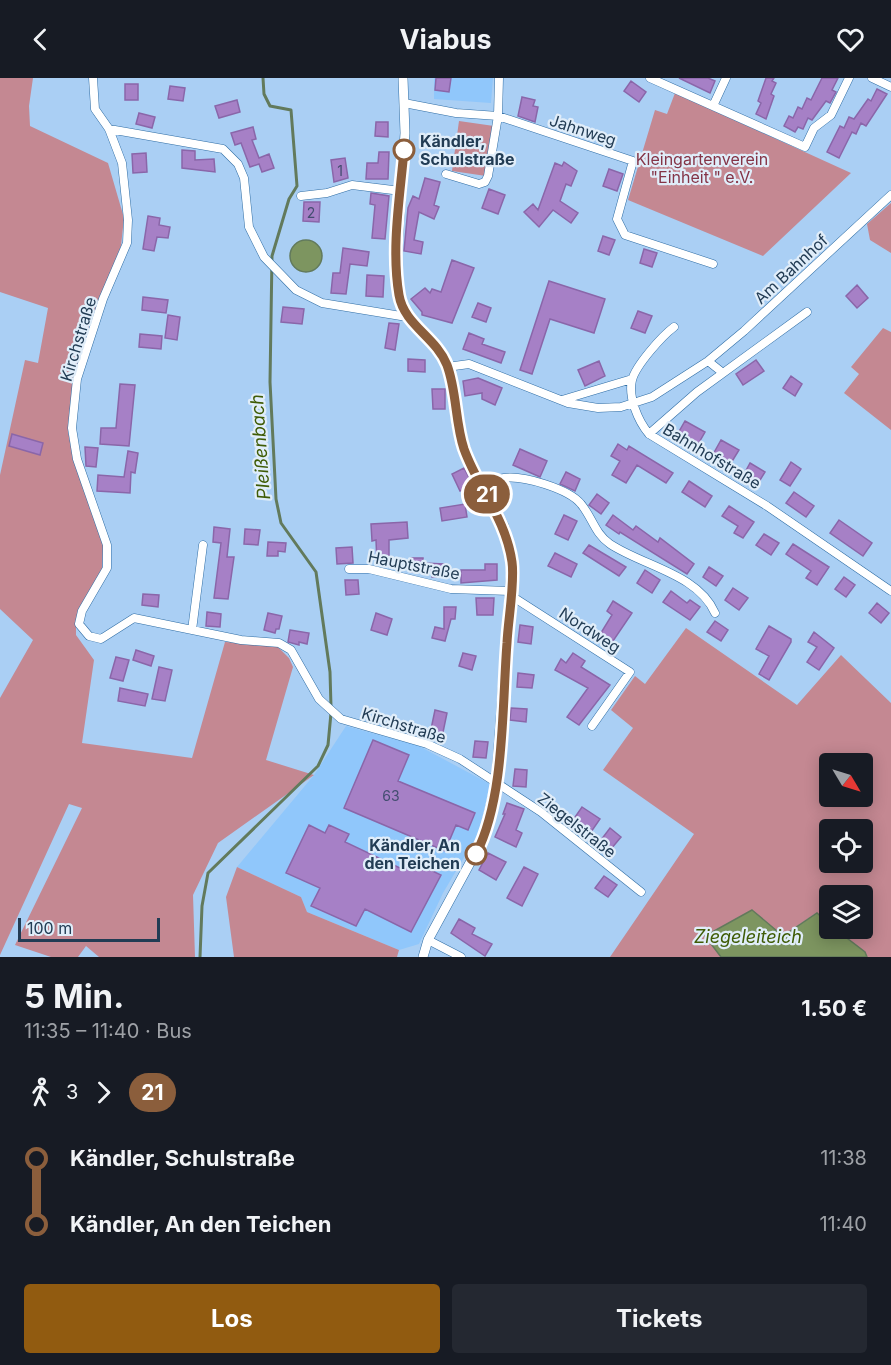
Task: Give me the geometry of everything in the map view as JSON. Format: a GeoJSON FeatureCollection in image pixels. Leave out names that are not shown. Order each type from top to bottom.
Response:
{"type":"FeatureCollection","features":[{"type":"Feature","properties":{"kind":"street","name":"Kirchstraße"},"geometry":{"type":"LineString","coordinates":[[93,78],[95,109],[109,129],[122,163],[128,220],[127,243],[103,299],[77,379],[72,428],[77,459],[107,545],[107,568],[82,611],[79,624],[89,636],[101,639],[134,618],[241,640],[279,643],[291,650],[326,706],[341,719],[428,744],[460,759],[496,783]]}},
{"type":"Feature","properties":{"kind":"street"},"geometry":{"type":"LineString","coordinates":[[403,78],[405,133],[396,268],[399,296],[407,317],[437,347],[447,367],[457,426],[465,452],[504,526],[512,563],[496,783],[483,839],[428,940],[423,957]]}},
{"type":"Feature","properties":{"kind":"street"},"geometry":{"type":"LineString","coordinates":[[446,174],[479,184],[485,182],[498,116],[499,78]]}},
{"type":"Feature","properties":{"kind":"street"},"geometry":{"type":"LineString","coordinates":[[713,106],[726,78]]}},
{"type":"Feature","properties":{"kind":"street"},"geometry":{"type":"LineString","coordinates":[[652,79],[805,147],[814,128],[831,115],[849,78]]}},
{"type":"Feature","properties":{"kind":"street"},"geometry":{"type":"LineString","coordinates":[[872,78],[891,87]]}},
{"type":"Feature","properties":{"kind":"street"},"geometry":{"type":"LineString","coordinates":[[404,103],[456,113],[498,116]]}},
{"type":"Feature","properties":{"kind":"street","name":"Jahnweg"},"geometry":{"type":"LineString","coordinates":[[498,116],[633,161],[617,219],[625,235],[713,264]]}},
{"type":"Feature","properties":{"kind":"street"},"geometry":{"type":"LineString","coordinates":[[109,129],[223,149],[234,156],[244,178],[249,227],[264,257],[276,270],[307,298],[343,307],[407,317]]}},
{"type":"Feature","properties":{"kind":"street"},"geometry":{"type":"LineString","coordinates":[[302,196],[327,193],[352,185],[401,191]]}},
{"type":"Feature","properties":{"kind":"street","name":"Am Bahnhof"},"geometry":{"type":"LineString","coordinates":[[634,403],[652,397],[708,361],[744,331],[891,195]]}},
{"type":"Feature","properties":{"kind":"street"},"geometry":{"type":"LineString","coordinates":[[649,434],[723,373],[752,355],[807,312]]}},
{"type":"Feature","properties":{"kind":"street"},"geometry":{"type":"LineString","coordinates":[[447,367],[469,364],[561,400],[598,408],[634,403],[632,380],[663,335],[674,327]]}},
{"type":"Feature","properties":{"kind":"street"},"geometry":{"type":"LineString","coordinates":[[708,361],[723,373]]}},
{"type":"Feature","properties":{"kind":"street"},"geometry":{"type":"LineString","coordinates":[[561,400],[632,380]]}},
{"type":"Feature","properties":{"kind":"street","name":"Bahnhofstraße"},"geometry":{"type":"LineString","coordinates":[[634,403],[649,434],[767,506],[891,591]]}},
{"type":"Feature","properties":{"kind":"street"},"geometry":{"type":"LineString","coordinates":[[482,485],[504,478],[523,478],[574,498],[581,504],[600,536],[612,545],[683,581],[710,602],[716,613]]}},
{"type":"Feature","properties":{"kind":"street"},"geometry":{"type":"LineString","coordinates":[[192,630],[203,545]]}},
{"type":"Feature","properties":{"kind":"street","name":"Hauptstraße"},"geometry":{"type":"LineString","coordinates":[[349,569],[369,569],[451,589],[510,593]]}},
{"type":"Feature","properties":{"kind":"street","name":"Nordweg"},"geometry":{"type":"LineString","coordinates":[[510,593],[630,672],[592,726]]}},
{"type":"Feature","properties":{"kind":"street","name":"Ziegelstraße"},"geometry":{"type":"LineString","coordinates":[[496,783],[548,818],[641,892]]}},
{"type":"Feature","properties":{"kind":"street"},"geometry":{"type":"LineString","coordinates":[[428,940],[461,957]]}},
{"type":"Feature","properties":{"kind":"shaded area"},"geometry":{"type":"Polygon","coordinates":[[[434,78],[493,78],[491,103],[434,99],[434,78]]]}},
{"type":"Feature","properties":{"kind":"shaded area"},"geometry":{"type":"Polygon","coordinates":[[[346,726],[419,746],[490,784],[479,832],[443,893],[419,944],[399,950],[307,912],[301,897],[237,867],[314,775],[346,726]]]}},
{"type":"Feature","properties":{"kind":"green space"},"geometry":{"type":"Polygon","coordinates":[[[0,78],[33,78],[29,106],[30,126],[108,163],[124,218],[121,246],[87,332],[73,380],[68,431],[74,462],[103,545],[102,570],[79,608],[76,626],[76,635],[94,660],[82,743],[192,758],[225,642],[276,645],[289,658],[293,667],[266,760],[314,775],[218,843],[193,895],[195,957],[99,957],[86,946],[78,957],[51,957],[15,945],[82,808],[69,804],[0,955],[0,698],[33,640],[0,609],[0,475],[25,360],[38,363],[48,308],[0,292],[0,78]]]}},
{"type":"Feature","properties":{"kind":"green space","name":"Kleingartenverein \"Einheit \" e.V."},"geometry":{"type":"Polygon","coordinates":[[[675,93],[851,173],[763,256],[628,200],[655,110],[667,114],[675,93]]]}},
{"type":"Feature","properties":{"kind":"green space"},"geometry":{"type":"Polygon","coordinates":[[[459,121],[494,126],[486,176],[452,171],[459,121]]]}},
{"type":"Feature","properties":{"kind":"green space"},"geometry":{"type":"Polygon","coordinates":[[[891,203],[891,253],[870,240],[867,224],[891,203]]]}},
{"type":"Feature","properties":{"kind":"green space"},"geometry":{"type":"Polygon","coordinates":[[[883,328],[891,332],[891,430],[844,393],[859,374],[851,367],[883,328]]]}},
{"type":"Feature","properties":{"kind":"green space"},"geometry":{"type":"Polygon","coordinates":[[[686,628],[797,705],[841,655],[891,703],[891,957],[867,957],[865,952],[848,939],[873,939],[873,885],[819,885],[819,916],[816,913],[783,936],[706,937],[721,957],[610,957],[694,834],[603,770],[633,728],[611,710],[635,676],[645,684],[686,628]]]}},
{"type":"Feature","properties":{"kind":"green space"},"geometry":{"type":"Polygon","coordinates":[[[237,867],[301,897],[307,912],[399,950],[397,957],[234,957],[226,897],[237,867]]]}},
{"type":"Feature","properties":{"kind":"water"},"geometry":{"type":"Polygon","coordinates":[[[306,240],[318,244],[322,256],[318,268],[306,272],[294,268],[290,256],[294,244],[306,240]]]}},
{"type":"Feature","properties":{"kind":"water","name":"Ziegeleiteich"},"geometry":{"type":"Polygon","coordinates":[[[752,910],[783,936],[817,913],[819,915],[819,939],[848,939],[865,952],[867,957],[721,957],[705,936],[752,910]]]}},
{"type":"Feature","properties":{"kind":"building"},"geometry":{"type":"Polygon","coordinates":[[[436,78],[451,78],[449,92],[435,90],[436,78]]]}},
{"type":"Feature","properties":{"kind":"building"},"geometry":{"type":"Polygon","coordinates":[[[679,78],[708,78],[715,81],[710,93],[679,78]]]}},
{"type":"Feature","properties":{"kind":"building"},"geometry":{"type":"Polygon","coordinates":[[[766,78],[774,78],[772,81],[776,83],[771,94],[774,96],[766,119],[756,114],[761,103],[758,101],[766,78]]]}},
{"type":"Feature","properties":{"kind":"building"},"geometry":{"type":"Polygon","coordinates":[[[822,78],[838,78],[832,90],[836,92],[830,103],[826,101],[812,120],[808,118],[803,129],[798,127],[795,132],[784,126],[789,116],[793,118],[798,107],[802,109],[807,98],[811,100],[822,78]]]}},
{"type":"Feature","properties":{"kind":"building"},"geometry":{"type":"Polygon","coordinates":[[[631,81],[646,92],[639,102],[624,91],[631,81]]]}},
{"type":"Feature","properties":{"kind":"building"},"geometry":{"type":"Polygon","coordinates":[[[125,84],[138,84],[138,100],[125,100],[125,84]]]}},
{"type":"Feature","properties":{"kind":"building"},"geometry":{"type":"Polygon","coordinates":[[[170,86],[185,88],[183,101],[168,99],[170,86]]]}},
{"type":"Feature","properties":{"kind":"building"},"geometry":{"type":"Polygon","coordinates":[[[877,89],[887,94],[866,126],[861,123],[856,134],[852,132],[839,158],[827,152],[840,126],[844,128],[849,117],[854,119],[868,99],[871,101],[877,89]]]}},
{"type":"Feature","properties":{"kind":"building"},"geometry":{"type":"Polygon","coordinates":[[[522,97],[535,100],[533,106],[538,107],[535,122],[518,116],[522,97]]]}},
{"type":"Feature","properties":{"kind":"building"},"geometry":{"type":"Polygon","coordinates":[[[237,100],[240,112],[219,118],[215,106],[237,100]]]}},
{"type":"Feature","properties":{"kind":"building"},"geometry":{"type":"Polygon","coordinates":[[[139,113],[155,117],[152,128],[136,124],[139,113]]]}},
{"type":"Feature","properties":{"kind":"building"},"geometry":{"type":"Polygon","coordinates":[[[376,122],[388,122],[388,137],[375,136],[376,122]]]}},
{"type":"Feature","properties":{"kind":"building"},"geometry":{"type":"Polygon","coordinates":[[[253,127],[256,139],[252,140],[259,158],[269,154],[274,168],[262,172],[259,164],[250,167],[241,143],[235,145],[231,133],[253,127]]]}},
{"type":"Feature","properties":{"kind":"building"},"geometry":{"type":"Polygon","coordinates":[[[182,150],[195,151],[195,160],[214,159],[215,172],[182,168],[182,150]]]}},
{"type":"Feature","properties":{"kind":"building"},"geometry":{"type":"Polygon","coordinates":[[[379,152],[389,152],[388,179],[366,179],[367,163],[378,163],[379,152]]]}},
{"type":"Feature","properties":{"kind":"building"},"geometry":{"type":"Polygon","coordinates":[[[146,153],[147,172],[133,173],[132,154],[146,153]]]}},
{"type":"Feature","properties":{"kind":"building"},"geometry":{"type":"Polygon","coordinates":[[[345,158],[348,178],[334,182],[331,160],[345,158]]]}},
{"type":"Feature","properties":{"kind":"building"},"geometry":{"type":"Polygon","coordinates":[[[564,162],[577,171],[571,186],[566,184],[560,201],[578,213],[571,223],[553,210],[539,227],[524,212],[533,204],[538,210],[555,163],[562,166],[564,162]]]}},
{"type":"Feature","properties":{"kind":"building"},"geometry":{"type":"Polygon","coordinates":[[[609,169],[623,174],[617,191],[603,186],[609,169]]]}},
{"type":"Feature","properties":{"kind":"building"},"geometry":{"type":"Polygon","coordinates":[[[425,178],[440,182],[434,205],[439,207],[434,219],[419,212],[414,240],[423,242],[421,254],[404,251],[408,208],[413,196],[419,199],[425,178]]]}},
{"type":"Feature","properties":{"kind":"building"},"geometry":{"type":"Polygon","coordinates":[[[489,189],[505,195],[498,214],[482,208],[489,189]]]}},
{"type":"Feature","properties":{"kind":"building"},"geometry":{"type":"Polygon","coordinates":[[[371,193],[389,196],[385,239],[372,238],[375,205],[370,204],[371,193]]]}},
{"type":"Feature","properties":{"kind":"building"},"geometry":{"type":"Polygon","coordinates":[[[304,202],[320,202],[319,222],[303,221],[304,202]]]}},
{"type":"Feature","properties":{"kind":"building"},"geometry":{"type":"Polygon","coordinates":[[[148,216],[160,218],[159,225],[170,227],[168,238],[157,237],[154,251],[143,249],[148,216]]]}},
{"type":"Feature","properties":{"kind":"building"},"geometry":{"type":"Polygon","coordinates":[[[603,236],[615,240],[609,255],[598,251],[603,236]]]}},
{"type":"Feature","properties":{"kind":"building"},"geometry":{"type":"Polygon","coordinates":[[[343,248],[369,252],[367,266],[350,264],[346,294],[331,293],[333,273],[340,273],[343,248]]]}},
{"type":"Feature","properties":{"kind":"building"},"geometry":{"type":"Polygon","coordinates":[[[644,249],[657,253],[652,267],[640,263],[644,249]]]}},
{"type":"Feature","properties":{"kind":"building"},"geometry":{"type":"Polygon","coordinates":[[[452,260],[474,268],[452,323],[422,315],[411,299],[425,288],[430,293],[432,289],[441,292],[452,260]]]}},
{"type":"Feature","properties":{"kind":"building"},"geometry":{"type":"Polygon","coordinates":[[[367,275],[384,276],[383,297],[366,296],[367,275]]]}},
{"type":"Feature","properties":{"kind":"building"},"geometry":{"type":"Polygon","coordinates":[[[549,281],[605,299],[594,333],[550,319],[532,374],[520,370],[549,281]]]}},
{"type":"Feature","properties":{"kind":"building"},"geometry":{"type":"Polygon","coordinates":[[[857,285],[868,298],[857,308],[846,296],[857,285]]]}},
{"type":"Feature","properties":{"kind":"building"},"geometry":{"type":"Polygon","coordinates":[[[143,297],[168,300],[166,313],[142,310],[143,297]]]}},
{"type":"Feature","properties":{"kind":"building"},"geometry":{"type":"Polygon","coordinates":[[[478,303],[491,308],[486,322],[472,317],[478,303]]]}},
{"type":"Feature","properties":{"kind":"building"},"geometry":{"type":"Polygon","coordinates":[[[283,307],[304,309],[302,324],[281,322],[283,307]]]}},
{"type":"Feature","properties":{"kind":"building"},"geometry":{"type":"Polygon","coordinates":[[[638,311],[652,316],[645,333],[631,328],[638,311]]]}},
{"type":"Feature","properties":{"kind":"building"},"geometry":{"type":"Polygon","coordinates":[[[168,315],[180,317],[177,340],[165,338],[168,315]]]}},
{"type":"Feature","properties":{"kind":"building"},"geometry":{"type":"Polygon","coordinates":[[[389,323],[399,324],[395,350],[385,348],[389,323]]]}},
{"type":"Feature","properties":{"kind":"building"},"geometry":{"type":"Polygon","coordinates":[[[469,333],[484,339],[482,344],[505,352],[501,363],[463,349],[469,333]]]}},
{"type":"Feature","properties":{"kind":"building"},"geometry":{"type":"Polygon","coordinates":[[[140,334],[162,336],[161,349],[139,347],[140,334]]]}},
{"type":"Feature","properties":{"kind":"building"},"geometry":{"type":"Polygon","coordinates":[[[408,359],[425,360],[425,372],[408,371],[408,359]]]}},
{"type":"Feature","properties":{"kind":"building"},"geometry":{"type":"Polygon","coordinates":[[[756,360],[764,371],[743,385],[736,374],[756,360]]]}},
{"type":"Feature","properties":{"kind":"building"},"geometry":{"type":"Polygon","coordinates":[[[599,361],[605,376],[585,386],[578,370],[599,361]]]}},
{"type":"Feature","properties":{"kind":"building"},"geometry":{"type":"Polygon","coordinates":[[[791,376],[802,384],[795,396],[783,388],[791,376]]]}},
{"type":"Feature","properties":{"kind":"building"},"geometry":{"type":"Polygon","coordinates":[[[478,378],[502,388],[495,405],[482,399],[482,393],[465,396],[463,381],[478,378]]]}},
{"type":"Feature","properties":{"kind":"building"},"geometry":{"type":"Polygon","coordinates":[[[120,384],[135,385],[129,446],[100,444],[101,428],[116,428],[120,384]]]}},
{"type":"Feature","properties":{"kind":"building"},"geometry":{"type":"Polygon","coordinates":[[[432,389],[445,389],[445,409],[433,409],[432,389]]]}},
{"type":"Feature","properties":{"kind":"building"},"geometry":{"type":"Polygon","coordinates":[[[685,421],[705,432],[697,446],[677,435],[685,421]]]}},
{"type":"Feature","properties":{"kind":"building"},"geometry":{"type":"Polygon","coordinates":[[[12,434],[43,443],[40,455],[9,446],[12,434]]]}},
{"type":"Feature","properties":{"kind":"building"},"geometry":{"type":"Polygon","coordinates":[[[721,440],[739,450],[728,468],[711,458],[721,440]]]}},
{"type":"Feature","properties":{"kind":"building"},"geometry":{"type":"Polygon","coordinates":[[[618,444],[627,450],[629,446],[673,473],[666,483],[637,465],[626,483],[612,475],[620,461],[611,456],[618,444]]]}},
{"type":"Feature","properties":{"kind":"building"},"geometry":{"type":"Polygon","coordinates":[[[85,447],[98,448],[96,467],[86,466],[85,447]]]}},
{"type":"Feature","properties":{"kind":"building"},"geometry":{"type":"Polygon","coordinates":[[[520,449],[547,461],[540,477],[513,465],[520,449]]]}},
{"type":"Feature","properties":{"kind":"building"},"geometry":{"type":"Polygon","coordinates":[[[128,451],[138,453],[135,473],[131,472],[130,493],[97,491],[98,475],[124,477],[128,451]]]}},
{"type":"Feature","properties":{"kind":"building"},"geometry":{"type":"Polygon","coordinates":[[[791,462],[801,469],[790,486],[780,480],[791,462]]]}},
{"type":"Feature","properties":{"kind":"building"},"geometry":{"type":"Polygon","coordinates":[[[750,463],[765,472],[757,485],[743,476],[750,463]]]}},
{"type":"Feature","properties":{"kind":"building"},"geometry":{"type":"Polygon","coordinates":[[[464,468],[473,485],[460,491],[452,474],[464,468]]]}},
{"type":"Feature","properties":{"kind":"building"},"geometry":{"type":"Polygon","coordinates":[[[566,472],[580,479],[575,491],[560,484],[566,472]]]}},
{"type":"Feature","properties":{"kind":"building"},"geometry":{"type":"Polygon","coordinates":[[[689,481],[712,496],[705,507],[682,492],[689,481]]]}},
{"type":"Feature","properties":{"kind":"building"},"geometry":{"type":"Polygon","coordinates":[[[794,492],[814,506],[806,517],[786,503],[794,492]]]}},
{"type":"Feature","properties":{"kind":"building"},"geometry":{"type":"Polygon","coordinates":[[[597,494],[609,503],[601,514],[589,505],[597,494]]]}},
{"type":"Feature","properties":{"kind":"building"},"geometry":{"type":"Polygon","coordinates":[[[465,504],[467,517],[442,521],[440,508],[465,504]]]}},
{"type":"Feature","properties":{"kind":"building"},"geometry":{"type":"Polygon","coordinates":[[[729,506],[754,522],[743,538],[734,533],[738,526],[722,516],[729,506]]]}},
{"type":"Feature","properties":{"kind":"building"},"geometry":{"type":"Polygon","coordinates":[[[564,515],[577,521],[568,540],[555,534],[564,515]]]}},
{"type":"Feature","properties":{"kind":"building"},"geometry":{"type":"Polygon","coordinates":[[[613,515],[633,530],[636,526],[658,542],[660,538],[694,564],[687,574],[620,532],[619,534],[606,525],[613,515]]]}},
{"type":"Feature","properties":{"kind":"building"},"geometry":{"type":"Polygon","coordinates":[[[839,520],[872,543],[863,556],[830,533],[839,520]]]}},
{"type":"Feature","properties":{"kind":"building"},"geometry":{"type":"Polygon","coordinates":[[[407,522],[408,538],[389,540],[389,564],[377,564],[376,540],[372,541],[371,524],[407,522]]]}},
{"type":"Feature","properties":{"kind":"building"},"geometry":{"type":"Polygon","coordinates":[[[214,527],[230,529],[227,557],[234,557],[228,599],[214,598],[221,543],[213,542],[214,527]]]}},
{"type":"Feature","properties":{"kind":"building"},"geometry":{"type":"Polygon","coordinates":[[[245,529],[260,530],[258,545],[244,544],[245,529]]]}},
{"type":"Feature","properties":{"kind":"building"},"geometry":{"type":"Polygon","coordinates":[[[764,534],[779,543],[771,555],[756,545],[764,534]]]}},
{"type":"Feature","properties":{"kind":"building"},"geometry":{"type":"Polygon","coordinates":[[[268,542],[286,543],[285,552],[278,551],[278,556],[267,556],[268,542]]]}},
{"type":"Feature","properties":{"kind":"building"},"geometry":{"type":"Polygon","coordinates":[[[793,544],[829,567],[817,585],[806,578],[811,571],[786,554],[793,544]]]}},
{"type":"Feature","properties":{"kind":"building"},"geometry":{"type":"Polygon","coordinates":[[[589,545],[626,567],[619,576],[583,553],[589,545]]]}},
{"type":"Feature","properties":{"kind":"building"},"geometry":{"type":"Polygon","coordinates":[[[352,547],[353,563],[337,564],[336,548],[352,547]]]}},
{"type":"Feature","properties":{"kind":"building"},"geometry":{"type":"Polygon","coordinates":[[[555,553],[577,564],[571,577],[548,566],[555,553]]]}},
{"type":"Feature","properties":{"kind":"building"},"geometry":{"type":"Polygon","coordinates":[[[411,558],[423,558],[423,563],[444,564],[443,577],[432,577],[432,572],[411,572],[411,558]]]}},
{"type":"Feature","properties":{"kind":"building"},"geometry":{"type":"Polygon","coordinates":[[[485,564],[497,564],[497,580],[461,583],[461,570],[485,570],[485,564]]]}},
{"type":"Feature","properties":{"kind":"building"},"geometry":{"type":"Polygon","coordinates":[[[709,567],[723,576],[716,586],[703,577],[709,567]]]}},
{"type":"Feature","properties":{"kind":"building"},"geometry":{"type":"Polygon","coordinates":[[[645,570],[660,580],[652,593],[637,583],[645,570]]]}},
{"type":"Feature","properties":{"kind":"building"},"geometry":{"type":"Polygon","coordinates":[[[844,577],[855,585],[846,597],[835,589],[844,577]]]}},
{"type":"Feature","properties":{"kind":"building"},"geometry":{"type":"Polygon","coordinates":[[[345,580],[358,580],[359,594],[346,595],[345,580]]]}},
{"type":"Feature","properties":{"kind":"building"},"geometry":{"type":"Polygon","coordinates":[[[733,588],[748,598],[739,610],[725,600],[733,588]]]}},
{"type":"Feature","properties":{"kind":"building"},"geometry":{"type":"Polygon","coordinates":[[[671,591],[687,603],[690,600],[700,607],[690,620],[663,602],[671,591]]]}},
{"type":"Feature","properties":{"kind":"building"},"geometry":{"type":"Polygon","coordinates":[[[143,594],[159,595],[158,607],[142,605],[143,594]]]}},
{"type":"Feature","properties":{"kind":"building"},"geometry":{"type":"Polygon","coordinates":[[[476,598],[494,598],[493,615],[477,615],[476,598]]]}},
{"type":"Feature","properties":{"kind":"building"},"geometry":{"type":"Polygon","coordinates":[[[613,601],[632,613],[611,644],[599,636],[612,615],[607,611],[613,601]]]}},
{"type":"Feature","properties":{"kind":"building"},"geometry":{"type":"Polygon","coordinates":[[[877,603],[889,613],[881,623],[869,613],[877,603]]]}},
{"type":"Feature","properties":{"kind":"building"},"geometry":{"type":"Polygon","coordinates":[[[444,607],[456,607],[455,619],[451,619],[445,641],[432,638],[435,627],[444,629],[444,607]]]}},
{"type":"Feature","properties":{"kind":"building"},"geometry":{"type":"Polygon","coordinates":[[[207,612],[221,614],[220,627],[206,626],[207,612]]]}},
{"type":"Feature","properties":{"kind":"building"},"geometry":{"type":"Polygon","coordinates":[[[268,613],[282,616],[279,629],[276,629],[275,633],[264,630],[268,613]]]}},
{"type":"Feature","properties":{"kind":"building"},"geometry":{"type":"Polygon","coordinates":[[[376,613],[392,619],[387,635],[371,630],[376,613]]]}},
{"type":"Feature","properties":{"kind":"building"},"geometry":{"type":"Polygon","coordinates":[[[715,621],[728,630],[721,641],[707,632],[715,621]]]}},
{"type":"Feature","properties":{"kind":"building"},"geometry":{"type":"Polygon","coordinates":[[[520,625],[533,627],[531,644],[518,642],[520,625]]]}},
{"type":"Feature","properties":{"kind":"building"},"geometry":{"type":"Polygon","coordinates":[[[769,626],[791,639],[791,642],[769,680],[759,674],[769,656],[756,649],[769,626]]]}},
{"type":"Feature","properties":{"kind":"building"},"geometry":{"type":"Polygon","coordinates":[[[290,630],[309,633],[307,644],[299,642],[299,645],[288,642],[290,630]]]}},
{"type":"Feature","properties":{"kind":"building"},"geometry":{"type":"Polygon","coordinates":[[[814,632],[834,648],[819,670],[807,662],[817,647],[808,642],[814,632]]]}},
{"type":"Feature","properties":{"kind":"building"},"geometry":{"type":"Polygon","coordinates":[[[136,650],[154,656],[151,666],[133,660],[136,650]]]}},
{"type":"Feature","properties":{"kind":"building"},"geometry":{"type":"Polygon","coordinates":[[[463,653],[476,656],[472,670],[459,666],[463,653]]]}},
{"type":"Feature","properties":{"kind":"building"},"geometry":{"type":"Polygon","coordinates":[[[573,653],[585,661],[581,667],[610,685],[579,725],[567,717],[588,688],[555,670],[561,659],[566,663],[573,653]]]}},
{"type":"Feature","properties":{"kind":"building"},"geometry":{"type":"Polygon","coordinates":[[[116,657],[129,660],[123,681],[110,678],[116,657]]]}},
{"type":"Feature","properties":{"kind":"building"},"geometry":{"type":"Polygon","coordinates":[[[159,667],[172,670],[165,701],[152,699],[159,667]]]}},
{"type":"Feature","properties":{"kind":"building"},"geometry":{"type":"Polygon","coordinates":[[[518,673],[534,675],[532,688],[517,687],[518,673]]]}},
{"type":"Feature","properties":{"kind":"building"},"geometry":{"type":"Polygon","coordinates":[[[120,688],[148,694],[145,706],[118,701],[120,688]]]}},
{"type":"Feature","properties":{"kind":"building"},"geometry":{"type":"Polygon","coordinates":[[[511,708],[527,709],[526,722],[510,720],[511,708]]]}},
{"type":"Feature","properties":{"kind":"building"},"geometry":{"type":"Polygon","coordinates":[[[435,710],[447,713],[442,737],[430,734],[435,710]]]}},
{"type":"Feature","properties":{"kind":"building"},"geometry":{"type":"Polygon","coordinates":[[[373,740],[409,755],[398,781],[475,813],[468,830],[456,825],[445,851],[344,808],[373,740]]]}},
{"type":"Feature","properties":{"kind":"building"},"geometry":{"type":"Polygon","coordinates":[[[475,741],[488,742],[486,758],[473,757],[475,741]]]}},
{"type":"Feature","properties":{"kind":"building"},"geometry":{"type":"Polygon","coordinates":[[[515,769],[527,770],[526,787],[513,786],[515,769]]]}},
{"type":"Feature","properties":{"kind":"building"},"geometry":{"type":"Polygon","coordinates":[[[507,803],[524,809],[516,830],[522,833],[516,847],[495,837],[507,803]]]}},
{"type":"Feature","properties":{"kind":"building"},"geometry":{"type":"Polygon","coordinates":[[[582,807],[600,819],[591,832],[573,820],[582,807]]]}},
{"type":"Feature","properties":{"kind":"building"},"geometry":{"type":"Polygon","coordinates":[[[309,825],[325,833],[329,825],[349,834],[345,842],[402,869],[407,859],[441,875],[411,932],[365,909],[356,926],[311,906],[320,888],[286,873],[309,825]]]}},
{"type":"Feature","properties":{"kind":"building"},"geometry":{"type":"Polygon","coordinates":[[[610,828],[621,837],[611,849],[601,840],[610,828]]]}},
{"type":"Feature","properties":{"kind":"building"},"geometry":{"type":"Polygon","coordinates":[[[488,853],[506,862],[496,880],[479,870],[488,853]]]}},
{"type":"Feature","properties":{"kind":"building"},"geometry":{"type":"Polygon","coordinates":[[[524,867],[538,874],[522,906],[507,898],[524,867]]]}},
{"type":"Feature","properties":{"kind":"building"},"geometry":{"type":"Polygon","coordinates":[[[604,876],[617,885],[608,897],[595,888],[604,876]]]}},
{"type":"Feature","properties":{"kind":"building"},"geometry":{"type":"Polygon","coordinates":[[[459,919],[475,928],[472,934],[492,944],[485,956],[451,933],[459,919]]]}},
{"type":"Feature","properties":{"kind":"waterway","name":"Pleißenbach"},"geometry":{"type":"LineString","coordinates":[[263,78],[264,94],[270,106],[291,110],[297,186],[289,199],[272,256],[270,382],[276,499],[281,523],[316,572],[330,672],[331,707]]}},
{"type":"Feature","properties":{"kind":"waterway","name":"Pleißenbach"},"geometry":{"type":"LineString","coordinates":[[200,957],[202,906],[208,873],[318,766],[328,745],[331,713]]}},
{"type":"Feature","properties":{"kind":"bus line","name":"21"},"geometry":{"type":"LineString","coordinates":[[404,150],[396,268],[402,308],[407,317],[442,354],[451,380],[457,426],[465,452],[504,526],[512,563],[496,783],[483,839],[476,854]]}},
{"type":"Feature","properties":{"kind":"place","name":"Kändler, Schulstraße"},"geometry":{"type":"Point","coordinates":[404,150]}},
{"type":"Feature","properties":{"kind":"place","name":"Kändler, An den Teichen"},"geometry":{"type":"Point","coordinates":[476,854]}}]}
